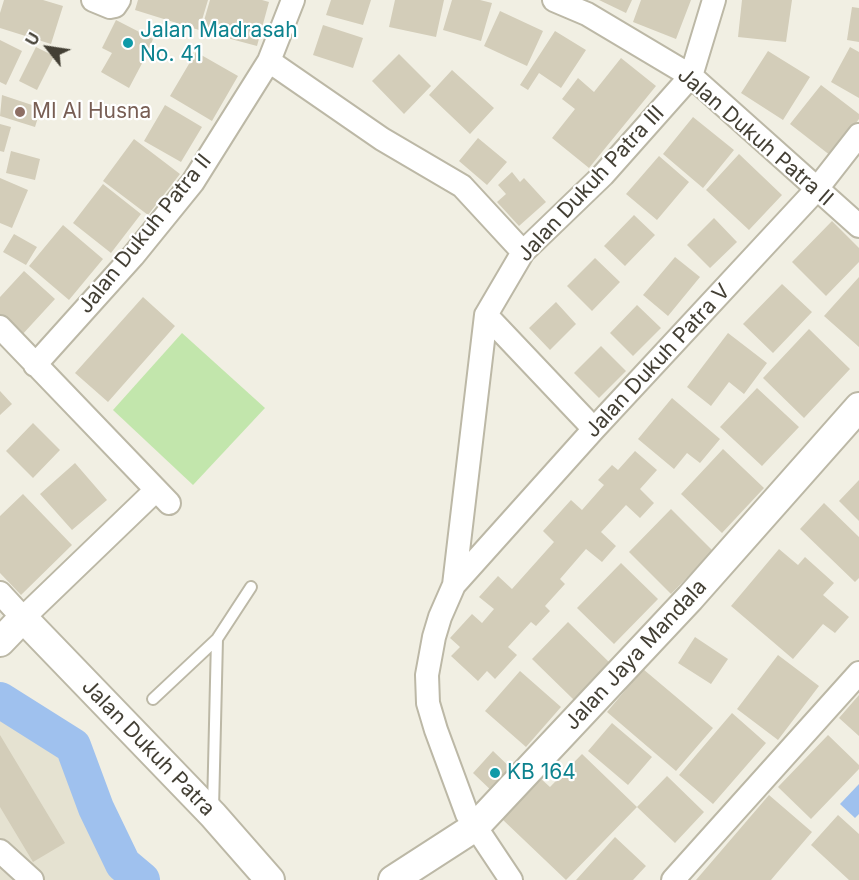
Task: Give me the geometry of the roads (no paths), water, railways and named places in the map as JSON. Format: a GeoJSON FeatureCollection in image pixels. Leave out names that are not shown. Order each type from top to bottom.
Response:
{"type":"FeatureCollection","features":[{"type":"Feature","properties":{"kind":"street"},"geometry":{"type":"LineString","coordinates":[[93,0],[110,7],[115,6],[119,0]]}},
{"type":"Feature","properties":{"kind":"street","name":"Jalan Dukuh Patra II"},"geometry":{"type":"LineString","coordinates":[[35,365],[133,256],[193,182],[269,61],[293,0]]}},
{"type":"Feature","properties":{"kind":"street","name":"Jalan Dukuh Patra II"},"geometry":{"type":"LineString","coordinates":[[554,0],[586,14],[691,76],[859,226]]}},
{"type":"Feature","properties":{"kind":"street"},"geometry":{"type":"LineString","coordinates":[[691,76],[714,0]]}},
{"type":"Feature","properties":{"kind":"street"},"geometry":{"type":"LineString","coordinates":[[269,61],[382,139],[462,186],[523,252]]}},
{"type":"Feature","properties":{"kind":"street","name":"Jalan Dukuh Patra III"},"geometry":{"type":"LineString","coordinates":[[486,315],[523,252],[603,176],[691,76]]}},
{"type":"Feature","properties":{"kind":"street","name":"Jalan Dukuh Patra V"},"geometry":{"type":"LineString","coordinates":[[454,585],[594,429],[816,190],[859,135]]}},
{"type":"Feature","properties":{"kind":"street"},"geometry":{"type":"LineString","coordinates":[[486,315],[594,429]]}},
{"type":"Feature","properties":{"kind":"street"},"geometry":{"type":"LineString","coordinates":[[486,315],[454,585],[434,637],[428,675],[428,703],[467,814],[511,880]]}},
{"type":"Feature","properties":{"kind":"street"},"geometry":{"type":"LineString","coordinates":[[0,327],[162,496],[23,618],[0,642]]}},
{"type":"Feature","properties":{"kind":"street","name":"Jalan Jaya Mandala"},"geometry":{"type":"LineString","coordinates":[[393,880],[475,827],[690,598],[859,407]]}},
{"type":"Feature","properties":{"kind":"street"},"geometry":{"type":"LineString","coordinates":[[0,593],[23,618]]}},
{"type":"Feature","properties":{"kind":"street","name":"Jalan Dukuh Patra"},"geometry":{"type":"LineString","coordinates":[[23,618],[213,815],[270,880]]}},
{"type":"Feature","properties":{"kind":"street"},"geometry":{"type":"LineString","coordinates":[[673,880],[859,673]]}},
{"type":"Feature","properties":{"kind":"street"},"geometry":{"type":"LineString","coordinates":[[0,851],[32,880]]}},
{"type":"Feature","properties":{"kind":"lane"},"geometry":{"type":"LineString","coordinates":[[153,699],[217,639],[251,587]]}},
{"type":"Feature","properties":{"kind":"lane"},"geometry":{"type":"LineString","coordinates":[[213,815],[217,639]]}},
{"type":"Feature","properties":{"kind":"water"},"geometry":{"type":"Polygon","coordinates":[[[859,784],[859,814],[855,818],[840,804],[859,784]]]}},
{"type":"Feature","properties":{"kind":"waterway"},"geometry":{"type":"LineString","coordinates":[[0,700],[73,746],[96,808],[123,864],[142,880]]}},
{"type":"Feature","properties":{"kind":"place","name":"Jalan Madrasah No. 41"},"geometry":{"type":"Point","coordinates":[128,43]}},
{"type":"Feature","properties":{"kind":"place","name":"MI Al Husna"},"geometry":{"type":"Point","coordinates":[20,112]}},
{"type":"Feature","properties":{"kind":"place","name":"KB 164"},"geometry":{"type":"Point","coordinates":[495,773]}}]}
